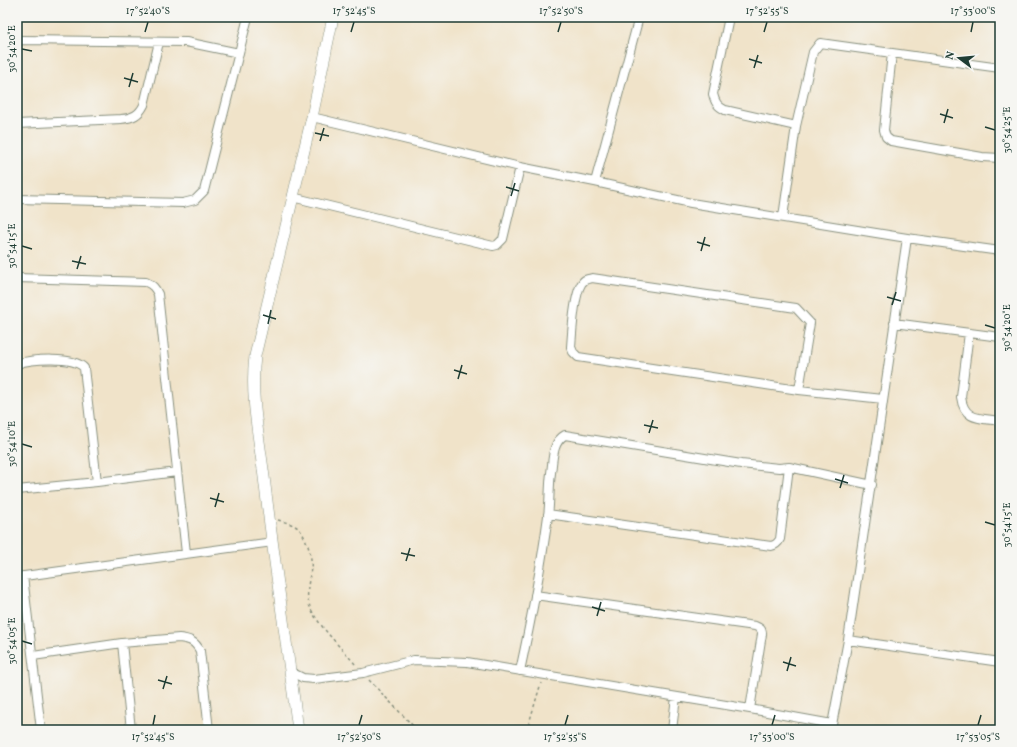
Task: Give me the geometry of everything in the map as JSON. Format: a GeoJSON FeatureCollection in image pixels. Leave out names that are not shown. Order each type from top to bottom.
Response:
{"type":"FeatureCollection","features":[{"type":"Feature","properties":{"kind":"street"},"geometry":{"type":"LineString","coordinates":[[17,199],[183,203],[195,200],[204,191],[248,17]]}},
{"type":"Feature","properties":{"kind":"street"},"geometry":{"type":"LineString","coordinates":[[298,730],[269,517],[254,394],[253,371],[254,356],[312,117],[333,17]]}},
{"type":"Feature","properties":{"kind":"street"},"geometry":{"type":"LineString","coordinates":[[595,182],[639,17]]}},
{"type":"Feature","properties":{"kind":"street"},"geometry":{"type":"LineString","coordinates":[[729,17],[713,94],[715,102],[724,110],[796,126]]}},
{"type":"Feature","properties":{"kind":"street"},"geometry":{"type":"LineString","coordinates":[[17,41],[158,42],[197,44],[239,53]]}},
{"type":"Feature","properties":{"kind":"street"},"geometry":{"type":"LineString","coordinates":[[17,124],[122,119],[135,116],[141,111],[144,104],[158,42]]}},
{"type":"Feature","properties":{"kind":"street"},"geometry":{"type":"LineString","coordinates":[[783,217],[796,126],[813,52],[820,43],[1000,68]]}},
{"type":"Feature","properties":{"kind":"street"},"geometry":{"type":"LineString","coordinates":[[892,53],[884,130],[886,137],[891,141],[982,157],[1000,158]]}},
{"type":"Feature","properties":{"kind":"street"},"geometry":{"type":"LineString","coordinates":[[312,117],[520,167],[691,203],[907,238],[1000,251]]}},
{"type":"Feature","properties":{"kind":"street"},"geometry":{"type":"LineString","coordinates":[[292,197],[493,246],[497,245],[503,239],[520,167]]}},
{"type":"Feature","properties":{"kind":"street"},"geometry":{"type":"LineString","coordinates":[[291,672],[303,678],[314,679],[363,673],[414,660],[467,662],[543,676],[750,709],[831,727],[848,640],[872,485],[907,238]]}},
{"type":"Feature","properties":{"kind":"street"},"geometry":{"type":"LineString","coordinates":[[17,278],[146,282],[156,289],[158,294],[186,553]]}},
{"type":"Feature","properties":{"kind":"street"},"geometry":{"type":"LineString","coordinates":[[799,390],[810,323],[796,308],[592,278],[585,280],[582,284],[573,315],[571,341],[573,352],[578,356],[799,390],[883,399]]}},
{"type":"Feature","properties":{"kind":"street"},"geometry":{"type":"LineString","coordinates":[[894,323],[1000,338]]}},
{"type":"Feature","properties":{"kind":"street"},"geometry":{"type":"LineString","coordinates":[[969,333],[961,397],[962,404],[967,413],[972,417],[1000,421]]}},
{"type":"Feature","properties":{"kind":"street"},"geometry":{"type":"LineString","coordinates":[[17,364],[54,359],[74,362],[82,365],[84,368],[97,482]]}},
{"type":"Feature","properties":{"kind":"street"},"geometry":{"type":"LineString","coordinates":[[520,671],[535,595],[548,514],[556,443],[565,435],[741,464],[779,468],[789,467],[872,485]]}},
{"type":"Feature","properties":{"kind":"street"},"geometry":{"type":"LineString","coordinates":[[548,514],[771,546],[780,539],[789,467]]}},
{"type":"Feature","properties":{"kind":"street"},"geometry":{"type":"LineString","coordinates":[[17,488],[97,482],[177,472]]}},
{"type":"Feature","properties":{"kind":"street"},"geometry":{"type":"LineString","coordinates":[[41,730],[33,656],[20,577],[273,542]]}},
{"type":"Feature","properties":{"kind":"street"},"geometry":{"type":"LineString","coordinates":[[535,595],[755,626],[759,628],[762,630],[762,634],[750,709]]}},
{"type":"Feature","properties":{"kind":"street"},"geometry":{"type":"LineString","coordinates":[[33,656],[122,643],[187,638],[197,645],[200,651],[209,730]]}},
{"type":"Feature","properties":{"kind":"street"},"geometry":{"type":"LineString","coordinates":[[848,640],[1000,662]]}},
{"type":"Feature","properties":{"kind":"street"},"geometry":{"type":"LineString","coordinates":[[122,643],[131,730]]}},
{"type":"Feature","properties":{"kind":"street"},"geometry":{"type":"LineString","coordinates":[[672,730],[676,697]]}},
{"type":"Feature","properties":{"kind":"path"},"geometry":{"type":"LineString","coordinates":[[269,517],[298,528],[303,534],[312,566],[307,594],[311,608],[318,620],[363,673],[417,730]]}},
{"type":"Feature","properties":{"kind":"path"},"geometry":{"type":"LineString","coordinates":[[528,730],[543,676]]}}]}
